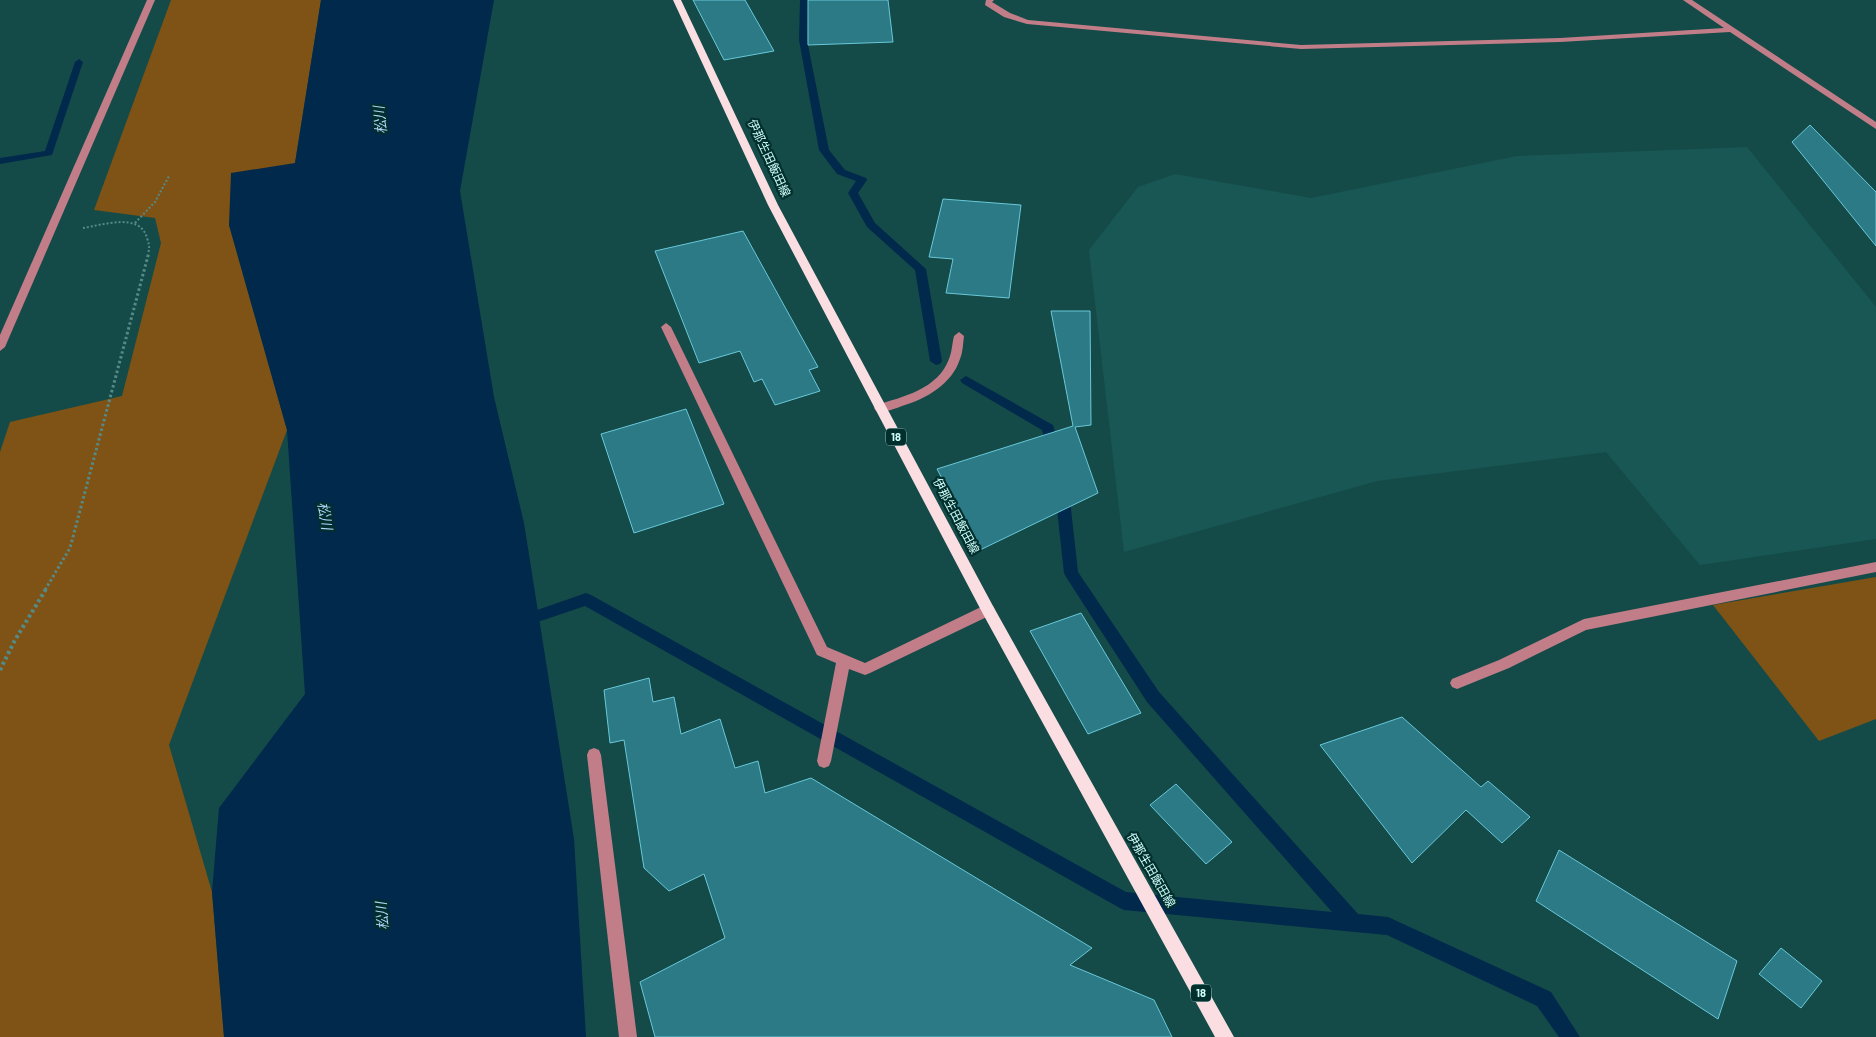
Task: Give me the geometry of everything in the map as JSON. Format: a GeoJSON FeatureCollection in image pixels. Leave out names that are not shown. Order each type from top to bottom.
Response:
{"type":"FeatureCollection","features":[{"type":"Feature","properties":{"kind":"main road","name":"伊那生田飯田線"},"geometry":{"type":"LineString","coordinates":[[677,0],[773,205],[880,408],[988,610],[1130,867],[1178,949],[1225,1037]]}},
{"type":"Feature","properties":{"kind":"street"},"geometry":{"type":"LineString","coordinates":[[0,347],[151,0]]}},
{"type":"Feature","properties":{"kind":"street"},"geometry":{"type":"LineString","coordinates":[[990,0],[988,3],[994,7],[1027,22],[1073,28],[1301,48],[1560,40],[1733,30]]}},
{"type":"Feature","properties":{"kind":"street"},"geometry":{"type":"LineString","coordinates":[[1687,0],[1876,126]]}},
{"type":"Feature","properties":{"kind":"street"},"geometry":{"type":"LineString","coordinates":[[666,327],[822,651],[865,669],[988,610]]}},
{"type":"Feature","properties":{"kind":"street"},"geometry":{"type":"LineString","coordinates":[[880,408],[895,406],[930,390],[944,376],[954,360],[959,336]]}},
{"type":"Feature","properties":{"kind":"street"},"geometry":{"type":"LineString","coordinates":[[1457,683],[1504,664],[1584,625],[1876,567]]}},
{"type":"Feature","properties":{"kind":"street"},"geometry":{"type":"LineString","coordinates":[[824,761],[844,660]]}},
{"type":"Feature","properties":{"kind":"street"},"geometry":{"type":"LineString","coordinates":[[594,755],[628,1037]]}},
{"type":"Feature","properties":{"kind":"path"},"geometry":{"type":"LineString","coordinates":[[135,223],[154,202],[169,176]]}},
{"type":"Feature","properties":{"kind":"path"},"geometry":{"type":"LineString","coordinates":[[0,670],[15,640],[70,548],[150,247],[145,230],[135,223],[115,223],[49,233]]}},
{"type":"Feature","properties":{"kind":"shaded area"},"geometry":{"type":"Polygon","coordinates":[[[171,0],[321,0],[295,163],[229,225],[287,430],[169,745],[212,892],[224,1037],[0,1037],[0,452],[10,422],[122,396],[161,243],[155,218],[94,210],[171,0]]]}},
{"type":"Feature","properties":{"kind":"shaded area"},"geometry":{"type":"Polygon","coordinates":[[[1747,147],[1876,307],[1876,539],[1700,565],[1606,452],[1377,481],[1124,552],[1089,250],[1138,187],[1175,174],[1311,198],[1517,156],[1747,147]]]}},
{"type":"Feature","properties":{"kind":"shaded area"},"geometry":{"type":"Polygon","coordinates":[[[1876,577],[1876,719],[1819,741],[1713,605],[1876,577]]]}},
{"type":"Feature","properties":{"kind":"water","name":"松川"},"geometry":{"type":"Polygon","coordinates":[[[321,0],[494,0],[460,191],[494,397],[524,523],[574,839],[586,1037],[224,1037],[212,892],[219,808],[305,694],[287,430],[229,225],[231,173],[295,163],[321,0]]]}},
{"type":"Feature","properties":{"kind":"building"},"geometry":{"type":"Polygon","coordinates":[[[693,0],[745,0],[774,51],[724,60],[693,0]]]}},
{"type":"Feature","properties":{"kind":"building"},"geometry":{"type":"Polygon","coordinates":[[[808,0],[888,0],[893,42],[808,45],[808,0]]]}},
{"type":"Feature","properties":{"kind":"building"},"geometry":{"type":"Polygon","coordinates":[[[1810,125],[1876,192],[1876,246],[1792,142],[1810,125]]]}},
{"type":"Feature","properties":{"kind":"building"},"geometry":{"type":"Polygon","coordinates":[[[943,199],[1021,205],[1009,298],[946,293],[953,259],[929,257],[943,199]]]}},
{"type":"Feature","properties":{"kind":"building"},"geometry":{"type":"Polygon","coordinates":[[[743,231],[818,367],[809,370],[820,391],[775,405],[762,379],[754,382],[740,351],[699,363],[655,251],[743,231]]]}},
{"type":"Feature","properties":{"kind":"building"},"geometry":{"type":"Polygon","coordinates":[[[1051,311],[1090,311],[1091,425],[1075,427],[1098,493],[980,550],[937,469],[1073,426],[1051,311]]]}},
{"type":"Feature","properties":{"kind":"building"},"geometry":{"type":"Polygon","coordinates":[[[686,409],[724,504],[634,533],[601,434],[686,409]]]}},
{"type":"Feature","properties":{"kind":"building"},"geometry":{"type":"Polygon","coordinates":[[[1081,613],[1141,713],[1088,734],[1030,631],[1081,613]]]}},
{"type":"Feature","properties":{"kind":"building"},"geometry":{"type":"Polygon","coordinates":[[[649,678],[653,702],[674,697],[681,734],[720,719],[735,768],[758,761],[765,793],[811,778],[1092,948],[1070,965],[1154,1000],[1172,1037],[655,1037],[640,982],[725,938],[704,874],[669,891],[644,868],[624,740],[610,743],[604,690],[649,678]]]}},
{"type":"Feature","properties":{"kind":"building"},"geometry":{"type":"Polygon","coordinates":[[[1402,717],[1481,787],[1488,781],[1530,817],[1502,843],[1466,810],[1412,863],[1320,745],[1402,717]]]}},
{"type":"Feature","properties":{"kind":"building"},"geometry":{"type":"Polygon","coordinates":[[[1176,784],[1232,842],[1206,864],[1150,805],[1176,784]]]}},
{"type":"Feature","properties":{"kind":"building"},"geometry":{"type":"Polygon","coordinates":[[[1559,850],[1737,961],[1718,1019],[1536,901],[1559,850]]]}},
{"type":"Feature","properties":{"kind":"building"},"geometry":{"type":"Polygon","coordinates":[[[1781,948],[1822,981],[1801,1008],[1759,974],[1781,948]]]}},
{"type":"Feature","properties":{"kind":"waterway"},"geometry":{"type":"LineString","coordinates":[[804,0],[803,40],[824,150],[841,172],[862,180],[853,193],[871,225],[920,269],[936,361]]}},
{"type":"Feature","properties":{"kind":"waterway"},"geometry":{"type":"LineString","coordinates":[[0,161],[49,153],[79,62]]}},
{"type":"Feature","properties":{"kind":"waterway"},"geometry":{"type":"LineString","coordinates":[[966,380],[1048,428],[1053,450]]}},
{"type":"Feature","properties":{"kind":"waterway"},"geometry":{"type":"LineString","coordinates":[[1062,491],[1071,573],[1153,697],[1354,923]]}},
{"type":"Feature","properties":{"kind":"waterway"},"geometry":{"type":"LineString","coordinates":[[523,621],[586,599],[1124,901],[1354,923]]}},
{"type":"Feature","properties":{"kind":"waterway"},"geometry":{"type":"LineString","coordinates":[[1354,923],[1388,926],[1544,999],[1570,1037]]}}]}
